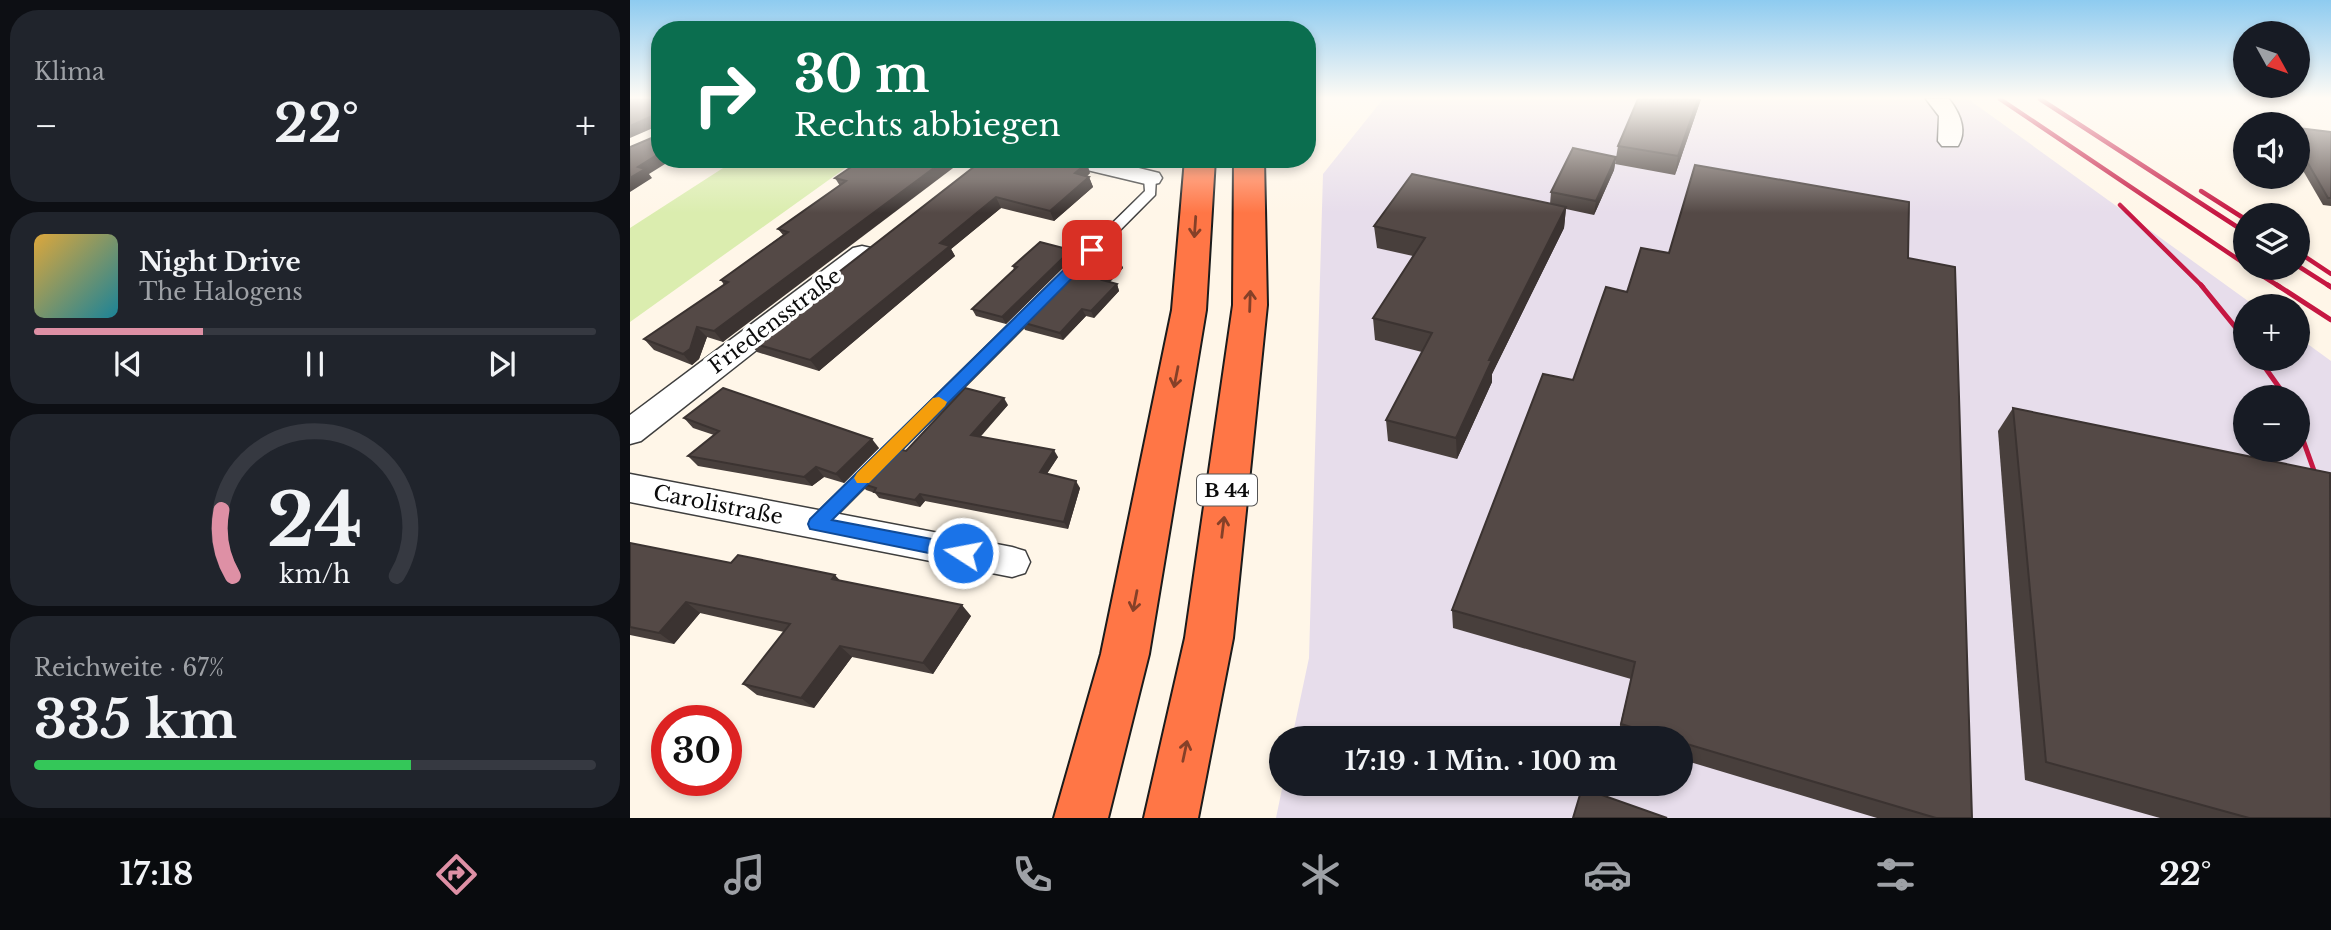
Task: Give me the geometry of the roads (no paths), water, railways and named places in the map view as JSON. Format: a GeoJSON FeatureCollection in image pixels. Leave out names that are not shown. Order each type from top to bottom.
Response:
{"type":"FeatureCollection","features":[{"type":"Feature","properties":{"kind":"highway"},"geometry":{"type":"LineString","coordinates":[[1081,818],[1125,654],[1189,310],[1199,168]]}},
{"type":"Feature","properties":{"kind":"highway","name":"B 44"},"geometry":{"type":"LineString","coordinates":[[1171,818],[1209,638],[1250,305],[1249,168]]}},
{"type":"Feature","properties":{"kind":"street"},"geometry":{"type":"LineString","coordinates":[[1108,168],[1150,178]]}},
{"type":"Feature","properties":{"kind":"street","name":"Friedensstraße"},"geometry":{"type":"LineString","coordinates":[[630,432],[878,242]]}},
{"type":"Feature","properties":{"kind":"street","name":"Carolistraße"},"geometry":{"type":"LineString","coordinates":[[630,488],[1012,562]]}},
{"type":"Feature","properties":{"kind":"lane"},"geometry":{"type":"LineString","coordinates":[[817,524],[1151,192],[1150,178]]}},
{"type":"Feature","properties":{"kind":"railway"},"geometry":{"type":"LineString","coordinates":[[2057,137],[2233,256]]}},
{"type":"Feature","properties":{"kind":"railway"},"geometry":{"type":"LineString","coordinates":[[2099,137],[2233,224]]}},
{"type":"Feature","properties":{"kind":"railway"},"geometry":{"type":"LineString","coordinates":[[2201,191],[2233,211]]}},
{"type":"Feature","properties":{"kind":"railway"},"geometry":{"type":"LineString","coordinates":[[2120,205],[2201,285]]}},
{"type":"Feature","properties":{"kind":"railway"},"geometry":{"type":"LineString","coordinates":[[2310,260],[2331,274]]}},
{"type":"Feature","properties":{"kind":"railway"},"geometry":{"type":"LineString","coordinates":[[2310,274],[2331,287],[2328,285]]}},
{"type":"Feature","properties":{"kind":"railway"},"geometry":{"type":"LineString","coordinates":[[2269,280],[2280,287]]}},
{"type":"Feature","properties":{"kind":"railway"},"geometry":{"type":"LineString","coordinates":[[2201,285],[2233,324]]}},
{"type":"Feature","properties":{"kind":"railway"},"geometry":{"type":"LineString","coordinates":[[2277,285],[2331,320]]}},
{"type":"Feature","properties":{"kind":"railway"},"geometry":{"type":"LineString","coordinates":[[2268,371],[2277,385]]}},
{"type":"Feature","properties":{"kind":"railway"},"geometry":{"type":"LineString","coordinates":[[2310,459],[2331,518]]}}]}
